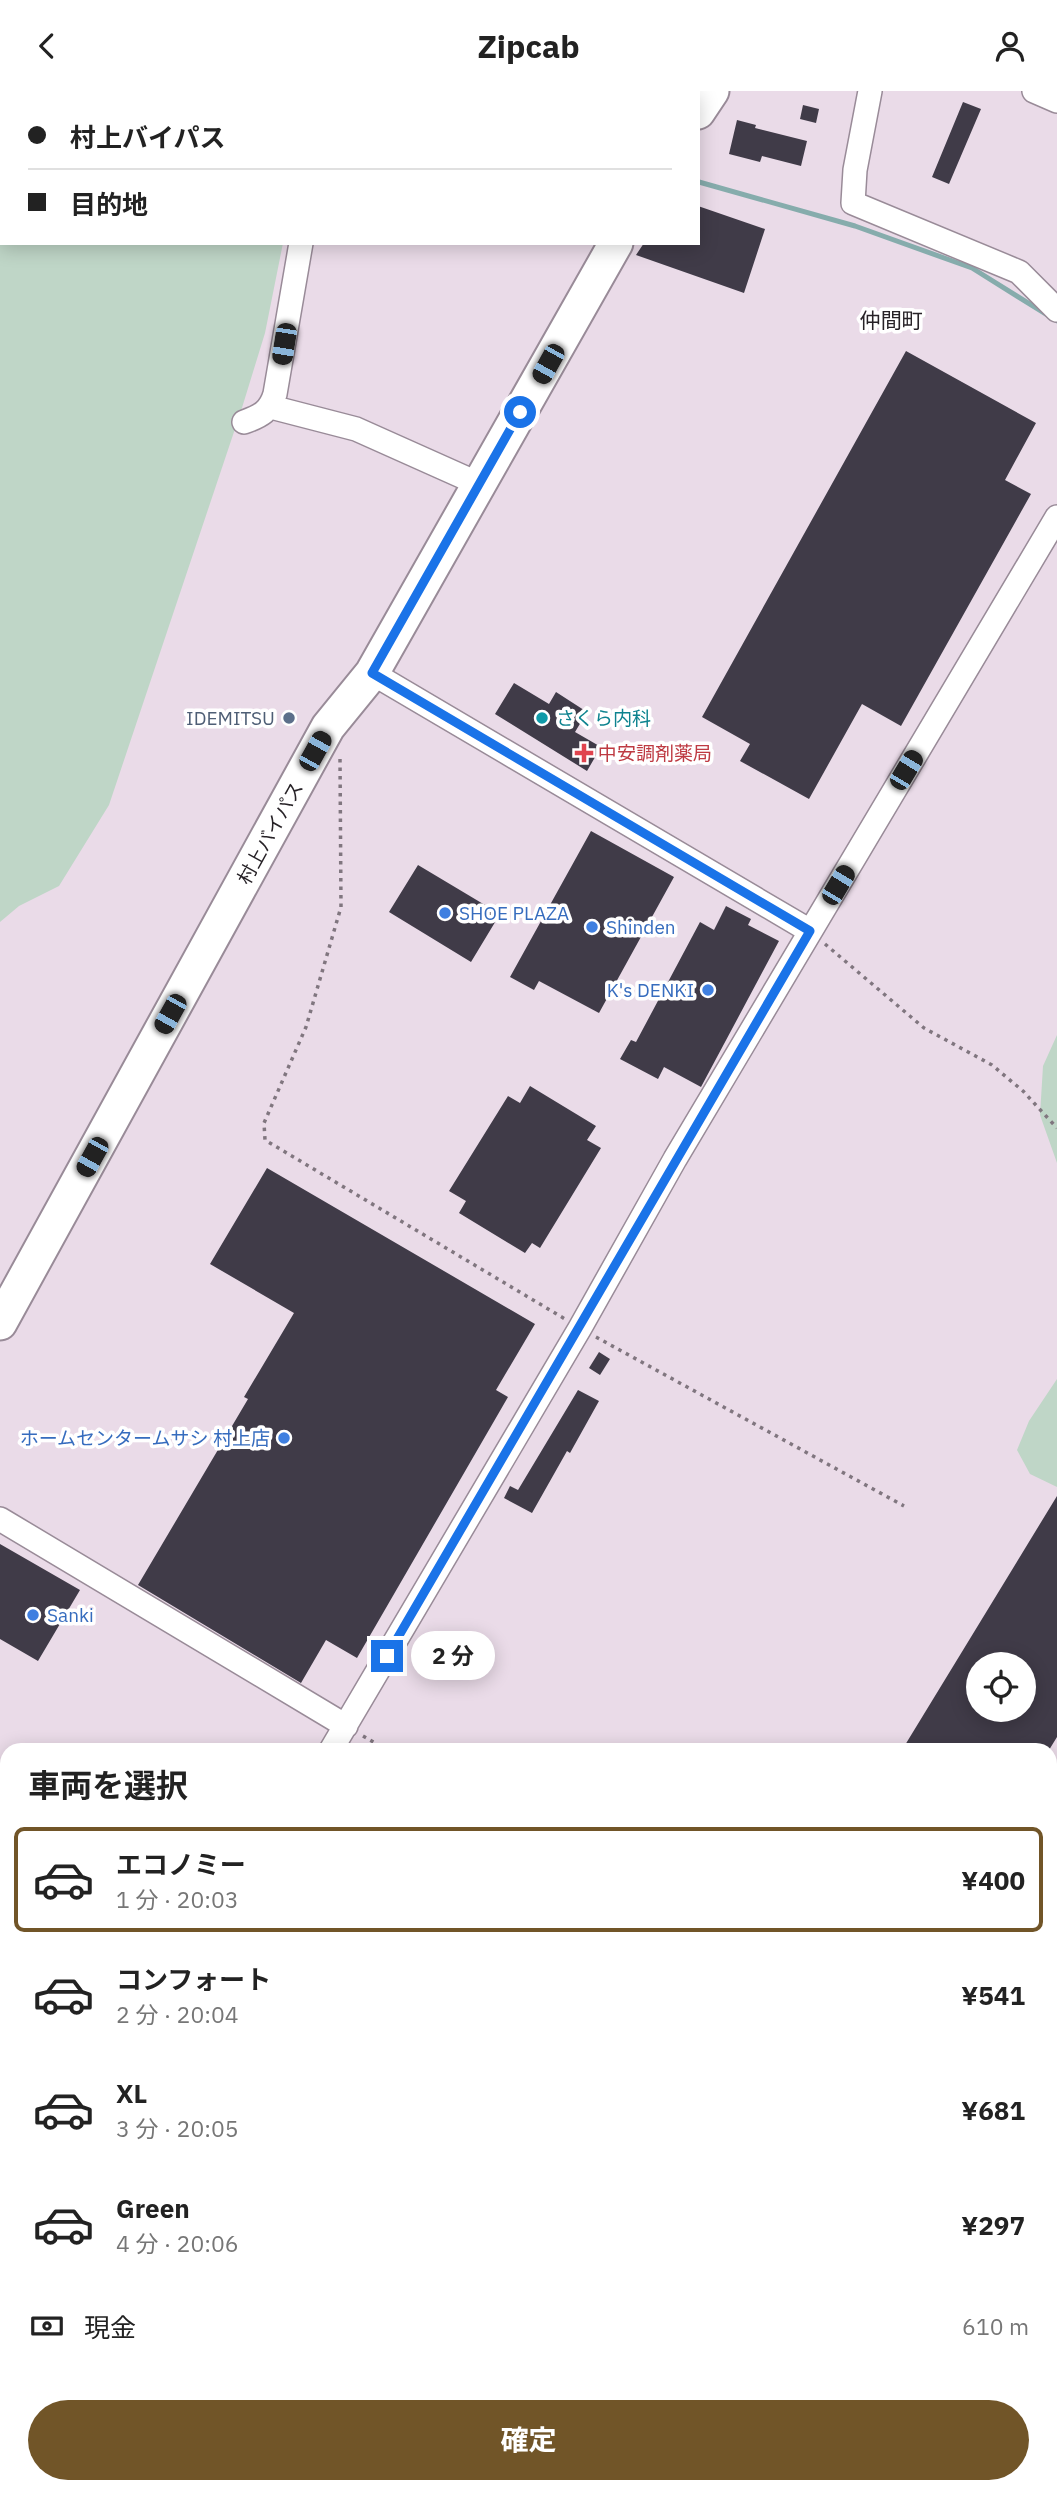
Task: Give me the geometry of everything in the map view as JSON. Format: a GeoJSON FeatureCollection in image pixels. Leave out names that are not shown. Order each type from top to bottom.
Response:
{"type":"FeatureCollection","features":[{"type":"Feature","properties":{"kind":"highway"},"geometry":{"type":"LineString","coordinates":[[700,109],[712,91]]}},
{"type":"Feature","properties":{"kind":"highway","name":"村上バイパス"},"geometry":{"type":"LineString","coordinates":[[0,1323],[328,727],[372,673],[615,245]]}},
{"type":"Feature","properties":{"kind":"street"},"geometry":{"type":"LineString","coordinates":[[870,91],[855,170],[853,203],[1018,272],[1057,310]]}},
{"type":"Feature","properties":{"kind":"street"},"geometry":{"type":"LineString","coordinates":[[1034,91],[1057,101]]}},
{"type":"Feature","properties":{"kind":"street"},"geometry":{"type":"LineString","coordinates":[[244,422],[261,415],[271,407],[301,245]]}},
{"type":"Feature","properties":{"kind":"street"},"geometry":{"type":"LineString","coordinates":[[271,407],[356,429],[480,484]]}},
{"type":"Feature","properties":{"kind":"street"},"geometry":{"type":"LineString","coordinates":[[335,1743],[580,1328],[675,1159],[1057,517]]}},
{"type":"Feature","properties":{"kind":"street"},"geometry":{"type":"LineString","coordinates":[[372,673],[810,931]]}},
{"type":"Feature","properties":{"kind":"street"},"geometry":{"type":"LineString","coordinates":[[0,1519],[346,1726]]}},
{"type":"Feature","properties":{"kind":"path"},"geometry":{"type":"LineString","coordinates":[[328,727],[340,746],[341,907],[306,1027],[264,1123],[265,1140],[580,1328],[904,1506]]}},
{"type":"Feature","properties":{"kind":"path"},"geometry":{"type":"LineString","coordinates":[[810,931],[924,1028],[992,1065],[1023,1091],[1057,1128]]}},
{"type":"Feature","properties":{"kind":"path"},"geometry":{"type":"LineString","coordinates":[[346,1726],[375,1743]]}},
{"type":"Feature","properties":{"kind":"green space"},"geometry":{"type":"Polygon","coordinates":[[[0,245],[283,245],[265,333],[241,411],[109,805],[59,886],[19,906],[0,922],[0,245]]]}},
{"type":"Feature","properties":{"kind":"green space"},"geometry":{"type":"Polygon","coordinates":[[[1057,1035],[1057,1163],[1040,1115],[1043,1066],[1057,1035]]]}},
{"type":"Feature","properties":{"kind":"green space"},"geometry":{"type":"Polygon","coordinates":[[[1057,1379],[1057,1487],[1030,1474],[1017,1450],[1029,1421],[1057,1379]]]}},
{"type":"Feature","properties":{"kind":"building"},"geometry":{"type":"Polygon","coordinates":[[[963,102],[981,109],[949,184],[932,177],[963,102]]]}},
{"type":"Feature","properties":{"kind":"building"},"geometry":{"type":"Polygon","coordinates":[[[803,105],[819,109],[816,123],[800,119],[803,105]]]}},
{"type":"Feature","properties":{"kind":"building"},"geometry":{"type":"Polygon","coordinates":[[[737,120],[756,125],[755,128],[807,141],[801,166],[762,156],[760,162],[729,154],[737,120]]]}},
{"type":"Feature","properties":{"kind":"building"},"geometry":{"type":"Polygon","coordinates":[[[700,207],[765,229],[744,293],[636,255],[643,245],[700,245],[700,207]]]}},
{"type":"Feature","properties":{"kind":"building"},"geometry":{"type":"Polygon","coordinates":[[[906,351],[1036,423],[1005,480],[1031,494],[901,726],[862,704],[809,799],[740,761],[750,744],[702,717],[906,351]]]}},
{"type":"Feature","properties":{"kind":"building","name":"さくら内科"},"geometry":{"type":"Polygon","coordinates":[[[514,683],[549,704],[556,692],[587,712],[575,732],[601,747],[587,771],[495,714],[514,683]]]}},
{"type":"Feature","properties":{"kind":"building","name":"Shinden"},"geometry":{"type":"Polygon","coordinates":[[[591,831],[674,877],[599,1013],[539,981],[534,990],[510,977],[591,831]]]}},
{"type":"Feature","properties":{"kind":"building","name":"SHOE PLAZA"},"geometry":{"type":"Polygon","coordinates":[[[418,865],[500,914],[471,962],[389,912],[418,865]]]}},
{"type":"Feature","properties":{"kind":"building","name":"K's DENKI"},"geometry":{"type":"Polygon","coordinates":[[[726,906],[751,919],[748,925],[779,941],[701,1087],[664,1067],[658,1079],[620,1059],[631,1040],[636,1042],[700,922],[714,930],[726,906]]]}},
{"type":"Feature","properties":{"kind":"building"},"geometry":{"type":"Polygon","coordinates":[[[530,1086],[596,1126],[587,1140],[601,1148],[540,1248],[532,1243],[525,1253],[459,1213],[466,1201],[449,1191],[508,1096],[520,1103],[530,1086]]]}},
{"type":"Feature","properties":{"kind":"building","name":"ホームセンタームサシ 村上店"},"geometry":{"type":"Polygon","coordinates":[[[267,1168],[535,1324],[496,1390],[508,1397],[357,1658],[326,1640],[301,1683],[138,1585],[248,1399],[244,1397],[294,1313],[210,1264],[267,1168]]]}},
{"type":"Feature","properties":{"kind":"building"},"geometry":{"type":"Polygon","coordinates":[[[599,1352],[610,1359],[600,1375],[589,1368],[599,1352]]]}},
{"type":"Feature","properties":{"kind":"building"},"geometry":{"type":"Polygon","coordinates":[[[578,1390],[599,1401],[532,1513],[504,1498],[510,1486],[518,1490],[578,1390]]]}},
{"type":"Feature","properties":{"kind":"building"},"geometry":{"type":"Polygon","coordinates":[[[1057,1496],[1057,1737],[1053,1743],[906,1743],[1057,1496]]]}},
{"type":"Feature","properties":{"kind":"building","name":"Sanki"},"geometry":{"type":"Polygon","coordinates":[[[0,1544],[80,1590],[38,1661],[0,1639],[0,1544]]]}},
{"type":"Feature","properties":{"kind":"waterway"},"geometry":{"type":"LineString","coordinates":[[700,182],[855,226],[972,268],[1057,321]]}},
{"type":"Feature","properties":{"kind":"place","name":"IDEMITSU"},"geometry":{"type":"Point","coordinates":[289,718]}},
{"type":"Feature","properties":{"kind":"place","name":"さくら内科"},"geometry":{"type":"Point","coordinates":[542,718]}},
{"type":"Feature","properties":{"kind":"place","name":"中安調剤薬局"},"geometry":{"type":"Point","coordinates":[584,753]}},
{"type":"Feature","properties":{"kind":"place","name":"SHOE PLAZA"},"geometry":{"type":"Point","coordinates":[445,913]}},
{"type":"Feature","properties":{"kind":"place","name":"Shinden"},"geometry":{"type":"Point","coordinates":[592,927]}},
{"type":"Feature","properties":{"kind":"place","name":"K's DENKI"},"geometry":{"type":"Point","coordinates":[708,990]}},
{"type":"Feature","properties":{"kind":"place","name":"ホームセンタームサシ 村上店"},"geometry":{"type":"Point","coordinates":[284,1438]}},
{"type":"Feature","properties":{"kind":"place","name":"Sanki"},"geometry":{"type":"Point","coordinates":[33,1615]}},
{"type":"Feature","properties":{"kind":"district","name":"仲間町"},"geometry":{"type":"Point","coordinates":[891,321]}},
{"type":"Feature","properties":{"kind":"route"},"geometry":{"type":"LineString","coordinates":[[387,1656],[810,931],[372,673],[520,412]]}}]}
